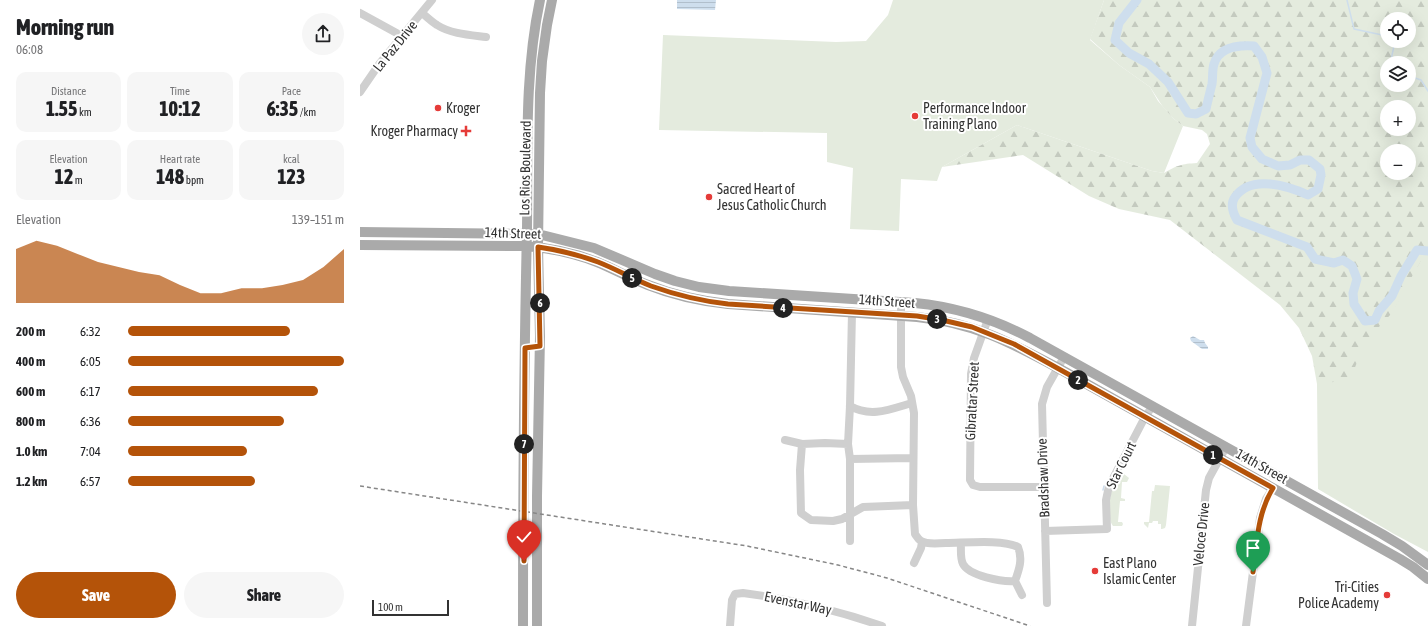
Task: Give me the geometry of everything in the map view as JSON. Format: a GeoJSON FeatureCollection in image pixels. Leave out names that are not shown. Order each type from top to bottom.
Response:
{"type":"FeatureCollection","features":[{"type":"Feature","properties":{"kind":"main road","name":"Los Rios Boulevard"},"geometry":{"type":"LineString","coordinates":[[523,626],[524,417],[529,90],[533,32],[540,0]]}},
{"type":"Feature","properties":{"kind":"main road","name":"Los Rios Boulevard"},"geometry":{"type":"LineString","coordinates":[[538,626],[540,346],[538,234],[540,92],[542,61],[552,0]]}},
{"type":"Feature","properties":{"kind":"main road"},"geometry":{"type":"LineString","coordinates":[[529,90],[540,92]]}},
{"type":"Feature","properties":{"kind":"main road"},"geometry":{"type":"LineString","coordinates":[[528,149],[540,149]]}},
{"type":"Feature","properties":{"kind":"main road","name":"14th Street"},"geometry":{"type":"LineString","coordinates":[[360,232],[538,234],[594,248],[664,278],[686,284],[729,291],[901,302],[943,307],[988,319],[1022,334],[1226,447],[1402,546],[1428,566]]}},
{"type":"Feature","properties":{"kind":"main road"},"geometry":{"type":"LineString","coordinates":[[429,232],[429,245]]}},
{"type":"Feature","properties":{"kind":"main road","name":"14th Street"},"geometry":{"type":"LineString","coordinates":[[360,245],[538,247],[558,250],[586,258],[657,288],[700,300],[728,304],[852,312],[942,320],[984,331],[1014,344],[1058,368],[1413,566],[1428,579]]}},
{"type":"Feature","properties":{"kind":"main road"},"geometry":{"type":"LineString","coordinates":[[638,280],[642,269]]}},
{"type":"Feature","properties":{"kind":"main road"},"geometry":{"type":"LineString","coordinates":[[728,304],[729,291]]}},
{"type":"Feature","properties":{"kind":"main road"},"geometry":{"type":"LineString","coordinates":[[792,308],[793,295]]}},
{"type":"Feature","properties":{"kind":"main road"},"geometry":{"type":"LineString","coordinates":[[525,348],[540,346]]}},
{"type":"Feature","properties":{"kind":"main road"},"geometry":{"type":"LineString","coordinates":[[524,417],[539,417]]}},
{"type":"Feature","properties":{"kind":"main road"},"geometry":{"type":"LineString","coordinates":[[1324,517],[1331,506]]}},
{"type":"Feature","properties":{"kind":"main road"},"geometry":{"type":"LineString","coordinates":[[1402,546],[1428,557]]}},
{"type":"Feature","properties":{"kind":"main road"},"geometry":{"type":"LineString","coordinates":[[523,598],[538,599]]}},
{"type":"Feature","properties":{"kind":"street","name":"La Paz Drive"},"geometry":{"type":"LineString","coordinates":[[360,92],[380,63],[432,0]]}},
{"type":"Feature","properties":{"kind":"street"},"geometry":{"type":"LineString","coordinates":[[360,13],[402,36]]}},
{"type":"Feature","properties":{"kind":"street"},"geometry":{"type":"LineString","coordinates":[[422,13],[444,29],[457,33],[486,37]]}},
{"type":"Feature","properties":{"kind":"street"},"geometry":{"type":"LineString","coordinates":[[901,302],[901,367],[903,377],[911,396],[914,413],[913,505],[915,534],[922,542],[929,543],[1006,543],[1018,547],[1021,558],[1015,581],[1022,595]]}},
{"type":"Feature","properties":{"kind":"street"},"geometry":{"type":"LineString","coordinates":[[850,541],[850,459],[848,444],[852,312]]}},
{"type":"Feature","properties":{"kind":"street","name":"Gibraltar Street"},"geometry":{"type":"LineString","coordinates":[[988,319],[974,358],[971,374],[970,480],[973,485],[980,487],[1043,487]]}},
{"type":"Feature","properties":{"kind":"street","name":"Bradshaw Drive"},"geometry":{"type":"LineString","coordinates":[[1047,603],[1042,404],[1047,387],[1064,357]]}},
{"type":"Feature","properties":{"kind":"street"},"geometry":{"type":"LineString","coordinates":[[850,406],[860,411],[882,411],[912,403]]}},
{"type":"Feature","properties":{"kind":"street","name":"Star Court"},"geometry":{"type":"LineString","coordinates":[[1045,531],[1107,529],[1106,500],[1109,486],[1145,417],[1152,407]]}},
{"type":"Feature","properties":{"kind":"street"},"geometry":{"type":"LineString","coordinates":[[785,440],[802,444],[848,444]]}},
{"type":"Feature","properties":{"kind":"street"},"geometry":{"type":"LineString","coordinates":[[802,444],[800,470],[801,513],[811,520],[829,522],[842,519],[863,507],[913,505]]}},
{"type":"Feature","properties":{"kind":"street","name":"Veloce Drive"},"geometry":{"type":"LineString","coordinates":[[1192,626],[1206,490],[1209,478],[1226,447]]}},
{"type":"Feature","properties":{"kind":"street"},"geometry":{"type":"LineString","coordinates":[[850,459],[914,458]]}},
{"type":"Feature","properties":{"kind":"street"},"geometry":{"type":"LineString","coordinates":[[1246,626],[1260,518],[1266,499],[1273,488]]}},
{"type":"Feature","properties":{"kind":"street"},"geometry":{"type":"LineString","coordinates":[[914,563],[921,548],[922,542]]}},
{"type":"Feature","properties":{"kind":"street"},"geometry":{"type":"LineString","coordinates":[[961,543],[961,558],[963,565],[969,570],[986,578],[999,581],[1015,581]]}},
{"type":"Feature","properties":{"kind":"street","name":"Evenstar Way"},"geometry":{"type":"LineString","coordinates":[[730,626],[732,600],[735,594],[743,592],[847,614],[882,626]]}},
{"type":"Feature","properties":{"kind":"green space","name":"Performance Indoor Training Plano"},"geometry":{"type":"Polygon","coordinates":[[[893,0],[1104,0],[1090,40],[1119,65],[1150,87],[1158,101],[1174,119],[1183,126],[1164,173],[1152,171],[1017,125],[942,167],[937,181],[901,179],[899,231],[850,229],[853,168],[827,162],[827,133],[659,130],[663,35],[836,42],[866,41],[888,15],[893,0]]]}},
{"type":"Feature","properties":{"kind":"green space"},"geometry":{"type":"Polygon","coordinates":[[[1104,0],[1428,0],[1428,248],[1391,314],[1365,342],[1350,380],[1317,384],[1312,356],[1299,328],[1280,305],[1170,220],[1119,209],[1089,196],[1023,155],[942,167],[1017,125],[1152,171],[1164,173],[1180,165],[1197,163],[1210,144],[1207,134],[1202,130],[1183,126],[1174,119],[1163,107],[1150,87],[1119,65],[1090,39],[1104,0]]]}},
{"type":"Feature","properties":{"kind":"green space"},"geometry":{"type":"Polygon","coordinates":[[[1428,203],[1428,552],[1394,534],[1318,489],[1317,384],[1385,252],[1428,203]]]}},
{"type":"Feature","properties":{"kind":"green space"},"geometry":{"type":"Polygon","coordinates":[[[1121,474],[1124,474],[1129,478],[1127,482],[1122,482],[1121,498],[1125,499],[1125,501],[1120,501],[1118,522],[1122,522],[1123,524],[1122,526],[1113,526],[1109,515],[1110,500],[1114,485],[1117,478],[1121,474]]]}},
{"type":"Feature","properties":{"kind":"green space"},"geometry":{"type":"Polygon","coordinates":[[[1155,485],[1170,486],[1166,525],[1165,528],[1162,529],[1161,524],[1158,524],[1158,521],[1149,523],[1148,528],[1144,524],[1144,522],[1149,522],[1152,491],[1154,491],[1155,485]]]}},
{"type":"Feature","properties":{"kind":"water"},"geometry":{"type":"Polygon","coordinates":[[[677,0],[716,0],[715,10],[677,9],[677,0]]]}},
{"type":"Feature","properties":{"kind":"water"},"geometry":{"type":"Polygon","coordinates":[[[1193,336],[1200,340],[1204,340],[1208,349],[1202,349],[1191,341],[1190,338],[1193,336]]]}},
{"type":"Feature","properties":{"kind":"waterway"},"geometry":{"type":"LineString","coordinates":[[1137,0],[1119,23],[1115,40],[1129,53],[1149,64],[1168,82],[1188,113],[1196,114],[1206,109],[1212,84],[1213,66],[1220,54],[1230,48],[1254,46],[1262,57],[1267,73],[1250,138],[1252,147],[1262,159],[1278,166],[1290,165],[1300,160],[1309,160],[1320,169],[1321,175],[1318,189],[1308,195],[1290,188],[1270,184],[1250,186],[1242,190],[1233,200],[1232,206],[1237,220],[1307,247],[1315,259],[1334,263],[1343,260],[1352,266],[1357,279],[1353,293],[1354,304],[1365,321],[1375,320],[1379,311],[1392,296],[1401,276],[1417,250],[1428,251]]}},
{"type":"Feature","properties":{"kind":"waterway"},"geometry":{"type":"LineString","coordinates":[[1347,0],[1354,29],[1380,35]]}},
{"type":"Feature","properties":{"kind":"waterway"},"geometry":{"type":"LineString","coordinates":[[1392,56],[1394,48]]}},
{"type":"Feature","properties":{"kind":"waterway"},"geometry":{"type":"LineString","coordinates":[[1416,78],[1421,80],[1428,91]]}},
{"type":"Feature","properties":{"kind":"waterway"},"geometry":{"type":"LineString","coordinates":[[1103,490],[1104,486]]}},
{"type":"Feature","properties":{"kind":"railway"},"geometry":{"type":"LineString","coordinates":[[360,486],[747,546],[838,565],[887,578],[1030,626]]}},
{"type":"Feature","properties":{"kind":"place","name":"Kroger"},"geometry":{"type":"Point","coordinates":[438,108]}},
{"type":"Feature","properties":{"kind":"place","name":"Performance Indoor Training Plano"},"geometry":{"type":"Point","coordinates":[915,116]}},
{"type":"Feature","properties":{"kind":"place","name":"Kroger Pharmacy"},"geometry":{"type":"Point","coordinates":[466,131]}},
{"type":"Feature","properties":{"kind":"place","name":"Sacred Heart of Jesus Catholic Church"},"geometry":{"type":"Point","coordinates":[709,197]}},
{"type":"Feature","properties":{"kind":"place","name":"East Plano Islamic Center"},"geometry":{"type":"Point","coordinates":[1095,571]}},
{"type":"Feature","properties":{"kind":"place","name":"Tri-Cities Police Academy"},"geometry":{"type":"Point","coordinates":[1387,595]}},
{"type":"Feature","properties":{"kind":"route"},"geometry":{"type":"LineString","coordinates":[[524,561],[525,348],[540,346],[538,247],[582,256],[651,286],[678,295],[700,300],[728,304],[917,316],[972,327],[1014,344],[1273,488],[1266,499],[1260,518],[1253,572]]}}]}
